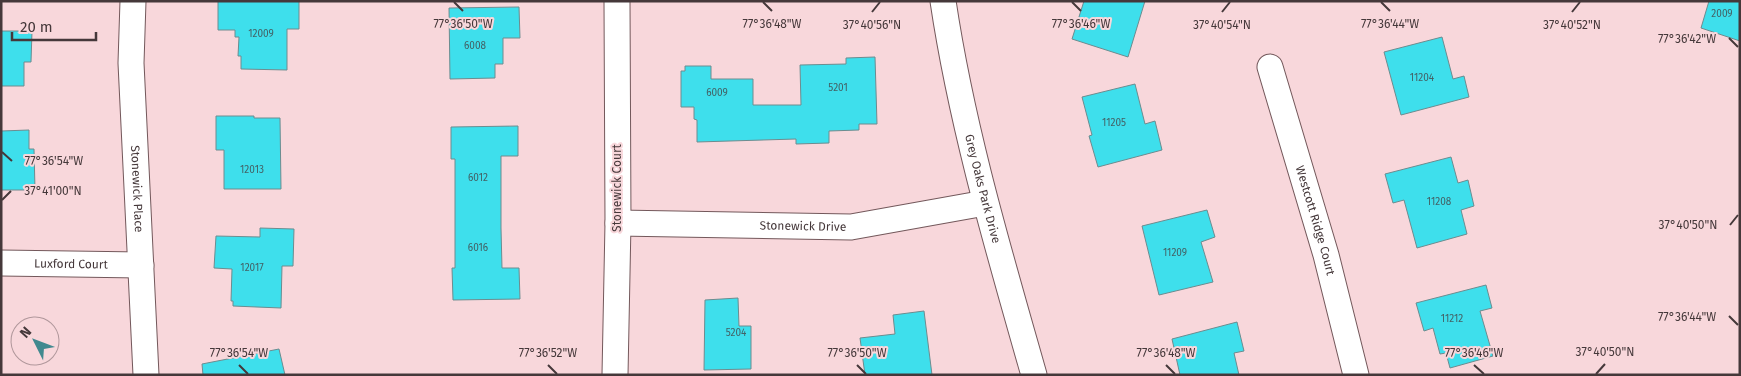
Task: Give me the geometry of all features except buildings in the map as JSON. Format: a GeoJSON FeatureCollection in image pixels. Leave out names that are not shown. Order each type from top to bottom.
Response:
{"type":"FeatureCollection","features":[{"type":"Feature","properties":{"kind":"street","name":"Stonewick Place"},"geometry":{"type":"LineString","coordinates":[[133,1],[131,63],[146,375]]}},
{"type":"Feature","properties":{"kind":"street","name":"Stonewick Court"},"geometry":{"type":"LineString","coordinates":[[615,375],[618,223],[617,1]]}},
{"type":"Feature","properties":{"kind":"street","name":"Grey Oaks Park Drive"},"geometry":{"type":"LineString","coordinates":[[943,1],[950,47],[985,203],[1034,375]]}},
{"type":"Feature","properties":{"kind":"street","name":"Westcott Ridge Court"},"geometry":{"type":"LineString","coordinates":[[1270,67],[1326,255],[1356,375]]}},
{"type":"Feature","properties":{"kind":"street","name":"Stonewick Drive"},"geometry":{"type":"LineString","coordinates":[[618,223],[851,227],[985,203]]}},
{"type":"Feature","properties":{"kind":"street","name":"Luxford Court"},"geometry":{"type":"LineString","coordinates":[[1,263],[141,266]]}}]}
